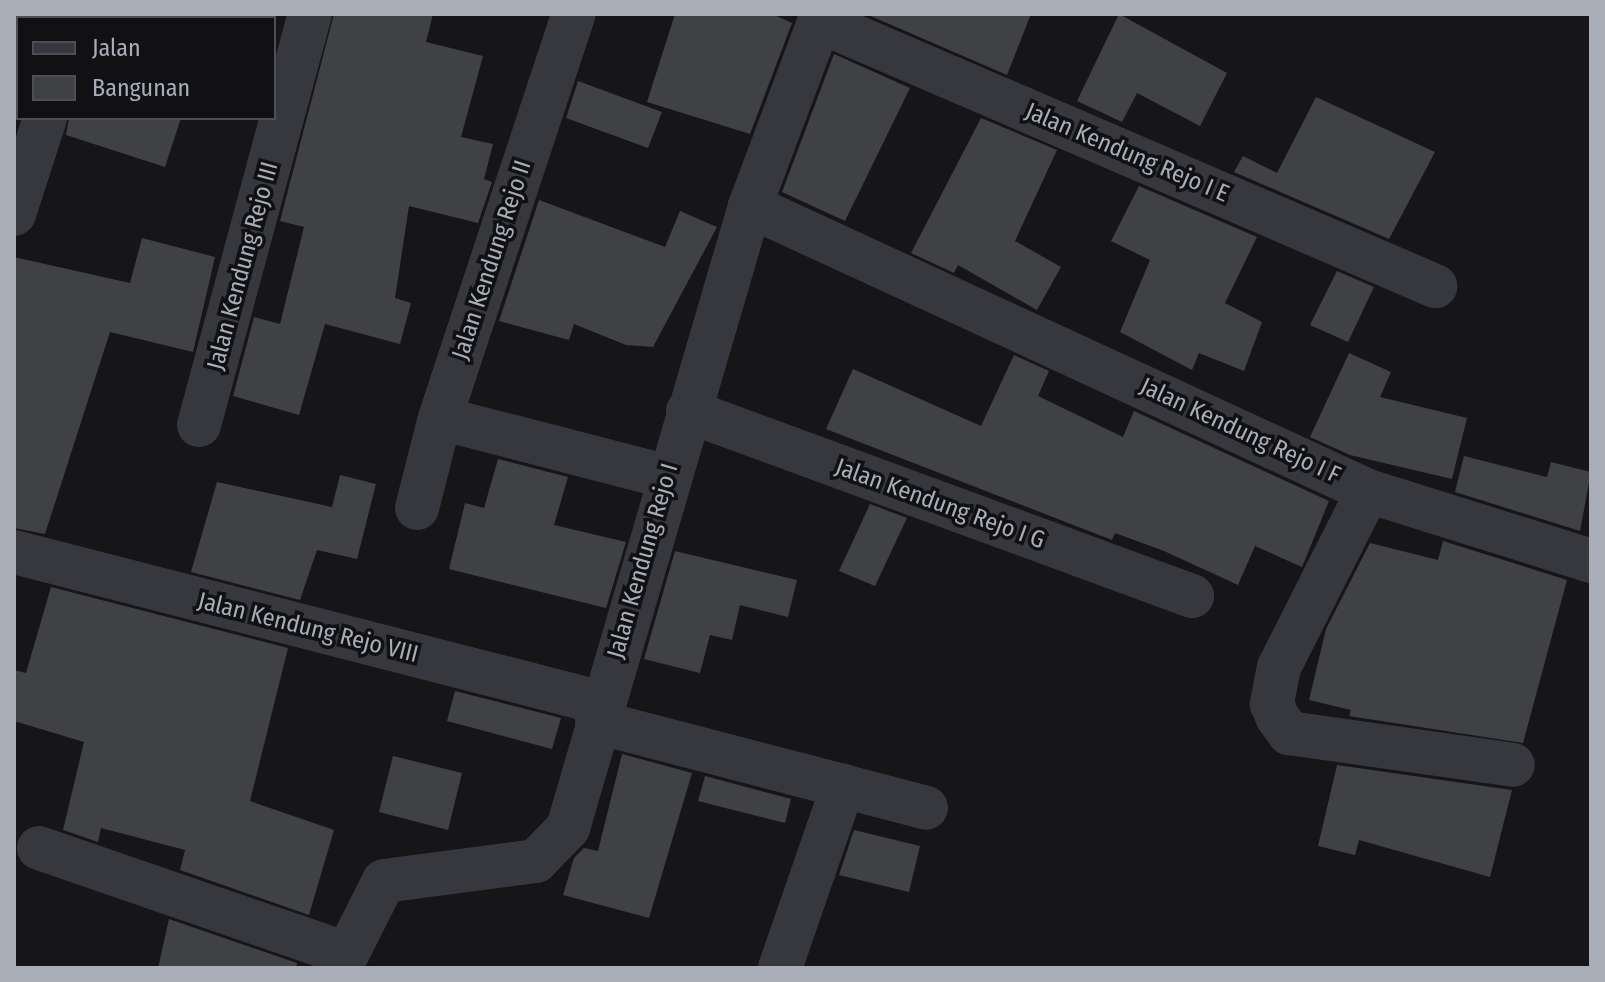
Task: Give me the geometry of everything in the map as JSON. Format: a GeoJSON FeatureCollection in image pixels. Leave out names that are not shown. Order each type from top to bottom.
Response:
{"type":"FeatureCollection","features":[{"type":"Feature","properties":{"kind":"street","name":"Jalan Kendung Rejo III"},"geometry":{"type":"LineString","coordinates":[[199,425],[310,14]]}},
{"type":"Feature","properties":{"kind":"street","name":"Jalan Kendung Rejo II"},"geometry":{"type":"LineString","coordinates":[[417,508],[440,418],[574,14]]}},
{"type":"Feature","properties":{"kind":"street","name":"Jalan Kendung Rejo I"},"geometry":{"type":"LineString","coordinates":[[342,960],[384,881],[536,861],[553,850],[568,828],[668,477],[750,206],[821,18]]}},
{"type":"Feature","properties":{"kind":"street","name":"Jalan Kendung Rejo I E"},"geometry":{"type":"LineString","coordinates":[[821,18],[1435,286]]}},
{"type":"Feature","properties":{"kind":"street"},"geometry":{"type":"LineString","coordinates":[[14,214],[33,129]]}},
{"type":"Feature","properties":{"kind":"street","name":"Jalan Kendung Rejo I F"},"geometry":{"type":"LineString","coordinates":[[750,206],[1368,491],[1279,667],[1272,704],[1278,718],[1289,733],[1513,765]]}},
{"type":"Feature","properties":{"kind":"street","name":"Jalan Kendung Rejo I G"},"geometry":{"type":"LineString","coordinates":[[688,411],[1192,596]]}},
{"type":"Feature","properties":{"kind":"street"},"geometry":{"type":"LineString","coordinates":[[440,418],[668,477]]}},
{"type":"Feature","properties":{"kind":"street"},"geometry":{"type":"LineString","coordinates":[[1368,491],[1591,561]]}},
{"type":"Feature","properties":{"kind":"street","name":"Jalan Kendung Rejo VIII"},"geometry":{"type":"LineString","coordinates":[[14,552],[600,712],[926,808]]}},
{"type":"Feature","properties":{"kind":"street"},"geometry":{"type":"LineString","coordinates":[[780,968],[843,786]]}},
{"type":"Feature","properties":{"kind":"street"},"geometry":{"type":"LineString","coordinates":[[39,848],[342,960]]}},
{"type":"Feature","properties":{"kind":"building"},"geometry":{"type":"Polygon","coordinates":[[[334,14],[433,14],[426,42],[483,56],[461,137],[493,144],[484,179],[492,182],[478,223],[409,206],[395,298],[411,303],[400,344],[325,324],[299,415],[233,396],[254,317],[280,324],[304,227],[280,221],[334,14]]]}},
{"type":"Feature","properties":{"kind":"building"},"geometry":{"type":"Polygon","coordinates":[[[675,14],[772,14],[792,23],[750,134],[647,102],[675,14]]]}},
{"type":"Feature","properties":{"kind":"building"},"geometry":{"type":"Polygon","coordinates":[[[866,14],[1031,14],[1007,75],[866,14]]]}},
{"type":"Feature","properties":{"kind":"building"},"geometry":{"type":"Polygon","coordinates":[[[1119,14],[1227,73],[1200,126],[1137,93],[1122,122],[1077,101],[1119,14]]]}},
{"type":"Feature","properties":{"kind":"building"},"geometry":{"type":"Polygon","coordinates":[[[834,54],[910,88],[845,221],[782,192],[834,54]]]}},
{"type":"Feature","properties":{"kind":"building"},"geometry":{"type":"Polygon","coordinates":[[[578,81],[662,112],[648,148],[566,118],[578,81]]]}},
{"type":"Feature","properties":{"kind":"building"},"geometry":{"type":"Polygon","coordinates":[[[1316,97],[1435,152],[1389,239],[1234,172],[1243,156],[1277,173],[1316,97]]]}},
{"type":"Feature","properties":{"kind":"building"},"geometry":{"type":"Polygon","coordinates":[[[981,118],[1057,150],[1015,241],[1061,267],[1037,310],[958,265],[954,273],[911,253],[981,118]]]}},
{"type":"Feature","properties":{"kind":"building"},"geometry":{"type":"Polygon","coordinates":[[[69,120],[180,120],[165,167],[66,135],[69,120]]]}},
{"type":"Feature","properties":{"kind":"building"},"geometry":{"type":"Polygon","coordinates":[[[1139,186],[1257,237],[1225,303],[1262,322],[1244,371],[1199,353],[1192,370],[1120,332],[1150,260],[1111,241],[1139,186]]]}},
{"type":"Feature","properties":{"kind":"building"},"geometry":{"type":"Polygon","coordinates":[[[539,200],[665,247],[680,211],[717,227],[653,347],[626,345],[574,324],[569,340],[499,321],[539,200]]]}},
{"type":"Feature","properties":{"kind":"building"},"geometry":{"type":"Polygon","coordinates":[[[142,238],[215,257],[193,352],[110,332],[45,534],[14,528],[14,257],[130,283],[142,238]]]}},
{"type":"Feature","properties":{"kind":"building"},"geometry":{"type":"Polygon","coordinates":[[[1337,271],[1374,287],[1348,342],[1310,325],[1337,271]]]}},
{"type":"Feature","properties":{"kind":"building"},"geometry":{"type":"Polygon","coordinates":[[[1349,353],[1391,372],[1380,397],[1467,418],[1452,479],[1350,455],[1310,437],[1349,353]]]}},
{"type":"Feature","properties":{"kind":"building"},"geometry":{"type":"Polygon","coordinates":[[[1014,355],[1049,371],[1038,396],[1123,437],[1134,411],[1329,501],[1302,567],[1255,546],[1238,585],[1164,551],[1115,533],[1112,540],[826,429],[853,369],[981,426],[1014,355]]]}},
{"type":"Feature","properties":{"kind":"building"},"geometry":{"type":"Polygon","coordinates":[[[1464,456],[1547,477],[1551,462],[1591,472],[1580,531],[1455,492],[1464,456]]]}},
{"type":"Feature","properties":{"kind":"building"},"geometry":{"type":"Polygon","coordinates":[[[498,459],[568,477],[554,525],[626,542],[606,608],[449,569],[465,503],[484,508],[498,459]]]}},
{"type":"Feature","properties":{"kind":"building"},"geometry":{"type":"Polygon","coordinates":[[[340,475],[376,484],[357,559],[317,550],[300,600],[191,572],[217,482],[332,507],[340,475]]]}},
{"type":"Feature","properties":{"kind":"building"},"geometry":{"type":"Polygon","coordinates":[[[870,504],[907,518],[875,586],[839,571],[870,504]]]}},
{"type":"Feature","properties":{"kind":"building"},"geometry":{"type":"Polygon","coordinates":[[[1443,541],[1567,580],[1523,743],[1349,716],[1351,710],[1309,700],[1326,629],[1370,543],[1438,560],[1443,541]]]}},
{"type":"Feature","properties":{"kind":"building"},"geometry":{"type":"Polygon","coordinates":[[[675,551],[797,580],[788,617],[740,605],[732,640],[710,635],[700,673],[644,659],[675,551]]]}},
{"type":"Feature","properties":{"kind":"building"},"geometry":{"type":"Polygon","coordinates":[[[51,587],[288,648],[250,801],[334,830],[309,915],[180,870],[185,850],[101,828],[98,842],[63,830],[84,742],[14,721],[14,670],[26,673],[51,587]]]}},
{"type":"Feature","properties":{"kind":"building"},"geometry":{"type":"Polygon","coordinates":[[[455,691],[561,718],[552,749],[447,721],[455,691]]]}},
{"type":"Feature","properties":{"kind":"building"},"geometry":{"type":"Polygon","coordinates":[[[622,754],[692,773],[649,918],[563,895],[574,858],[584,848],[598,851],[622,754]]]}},
{"type":"Feature","properties":{"kind":"building"},"geometry":{"type":"Polygon","coordinates":[[[393,756],[462,773],[448,830],[379,812],[393,756]]]}},
{"type":"Feature","properties":{"kind":"building"},"geometry":{"type":"Polygon","coordinates":[[[1337,765],[1512,790],[1490,877],[1359,840],[1355,855],[1318,846],[1337,765]]]}},
{"type":"Feature","properties":{"kind":"building"},"geometry":{"type":"Polygon","coordinates":[[[705,776],[791,799],[785,823],[698,801],[705,776]]]}},
{"type":"Feature","properties":{"kind":"building"},"geometry":{"type":"Polygon","coordinates":[[[854,830],[920,846],[909,892],[839,875],[854,830]]]}},
{"type":"Feature","properties":{"kind":"building"},"geometry":{"type":"Polygon","coordinates":[[[169,919],[297,963],[296,968],[158,968],[169,919]]]}}]}
